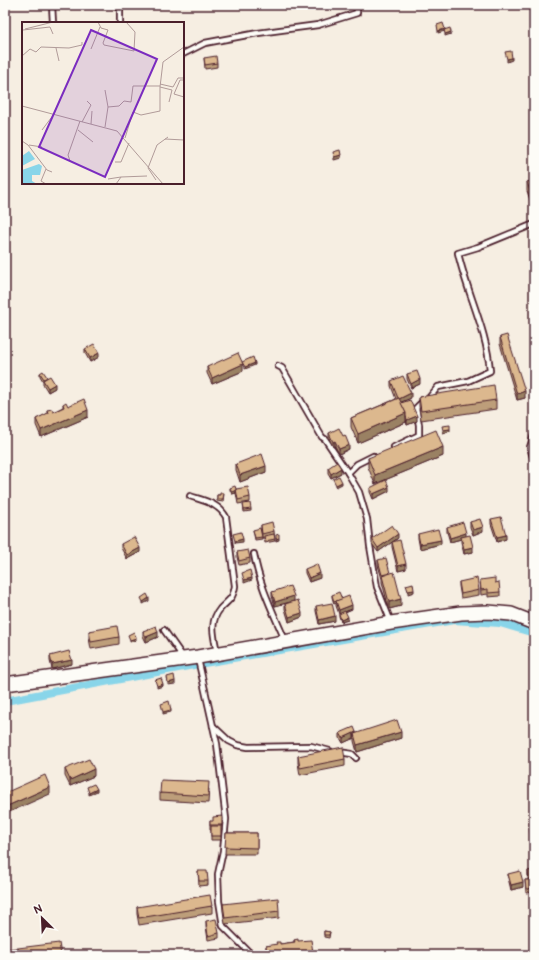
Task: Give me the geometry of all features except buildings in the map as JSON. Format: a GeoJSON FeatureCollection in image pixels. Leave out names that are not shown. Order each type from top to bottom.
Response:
{"type":"FeatureCollection","features":[{"type":"Feature","properties":{"kind":"street"},"geometry":{"type":"LineString","coordinates":[[5,684],[198,657],[391,623],[461,613],[488,612],[511,614],[534,623]]}},
{"type":"Feature","properties":{"kind":"lane"},"geometry":{"type":"LineString","coordinates":[[52,5],[53,22]]}},
{"type":"Feature","properties":{"kind":"lane"},"geometry":{"type":"LineString","coordinates":[[120,5],[120,22]]}},
{"type":"Feature","properties":{"kind":"lane"},"geometry":{"type":"LineString","coordinates":[[184,54],[205,43],[258,33],[318,25],[357,13],[357,5]]}},
{"type":"Feature","properties":{"kind":"lane"},"geometry":{"type":"LineString","coordinates":[[390,449],[419,435],[416,408],[428,399],[438,387],[468,381],[490,371],[489,353],[476,310],[463,275],[458,253],[478,247],[534,224]]}},
{"type":"Feature","properties":{"kind":"lane"},"geometry":{"type":"LineString","coordinates":[[278,366],[282,368],[322,437],[325,439],[348,473],[359,492],[367,519],[370,546],[378,587],[391,623]]}},
{"type":"Feature","properties":{"kind":"lane"},"geometry":{"type":"LineString","coordinates":[[534,435],[530,447],[534,461]]}},
{"type":"Feature","properties":{"kind":"lane"},"geometry":{"type":"LineString","coordinates":[[348,473],[357,464],[375,455]]}},
{"type":"Feature","properties":{"kind":"lane"},"geometry":{"type":"LineString","coordinates":[[190,496],[218,506],[222,509],[226,517],[234,594],[230,601],[219,610],[214,623],[212,631],[218,653]]}},
{"type":"Feature","properties":{"kind":"lane"},"geometry":{"type":"LineString","coordinates":[[254,554],[261,584],[286,642]]}},
{"type":"Feature","properties":{"kind":"lane"},"geometry":{"type":"LineString","coordinates":[[164,630],[184,659]]}},
{"type":"Feature","properties":{"kind":"lane"},"geometry":{"type":"LineString","coordinates":[[198,657],[217,744],[226,819],[223,851],[218,874],[219,901],[223,926],[252,955]]}},
{"type":"Feature","properties":{"kind":"lane"},"geometry":{"type":"LineString","coordinates":[[213,726],[229,741],[237,745],[248,747],[311,746],[323,750],[352,754],[356,758]]}},
{"type":"Feature","properties":{"kind":"waterway"},"geometry":{"type":"LineString","coordinates":[[5,701],[204,663],[454,620],[500,623],[534,633]]}}]}
